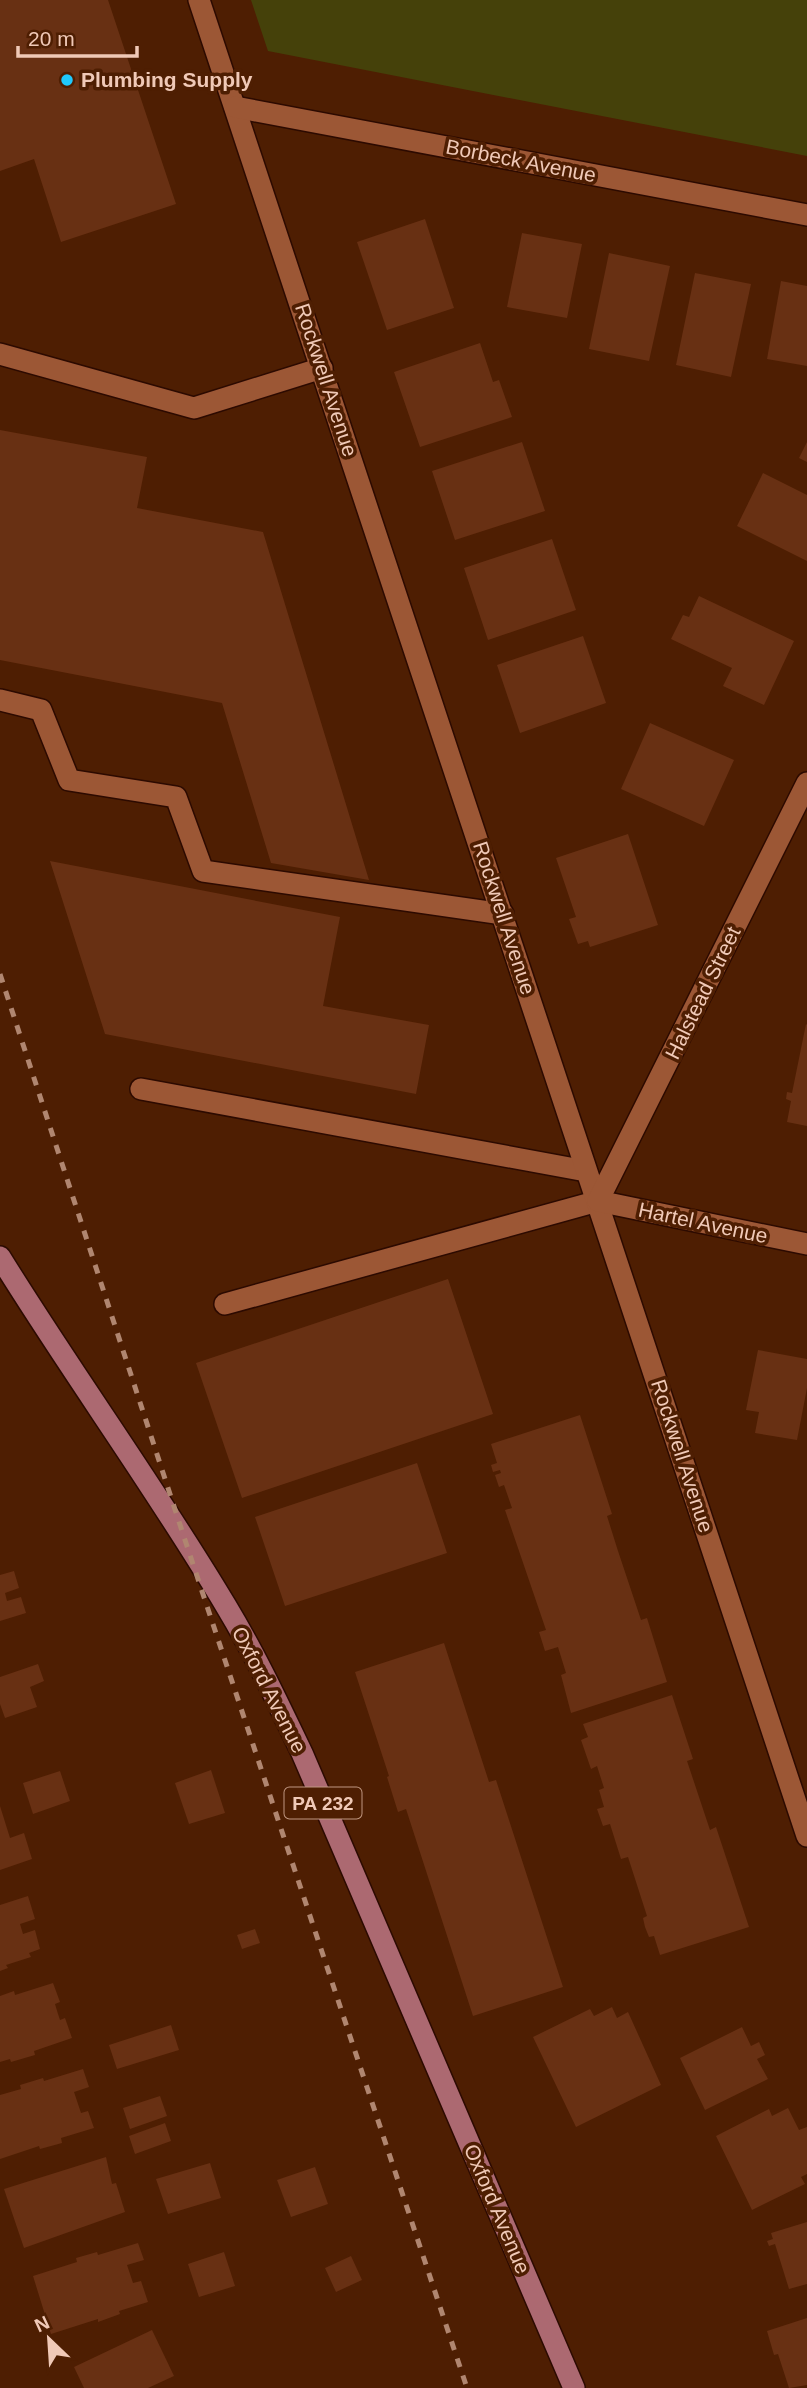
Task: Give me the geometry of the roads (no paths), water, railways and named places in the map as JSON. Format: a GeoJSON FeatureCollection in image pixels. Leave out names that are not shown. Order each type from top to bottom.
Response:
{"type":"FeatureCollection","features":[{"type":"Feature","properties":{"kind":"main road","name":"Oxford Avenue"},"geometry":{"type":"LineString","coordinates":[[0,1257],[185,1541],[264,1673],[302,1753],[574,2388]]}},
{"type":"Feature","properties":{"kind":"street","name":"Rockwell Avenue"},"geometry":{"type":"LineString","coordinates":[[199,0],[807,1836]]}},
{"type":"Feature","properties":{"kind":"street","name":"Borbeck Avenue"},"geometry":{"type":"LineString","coordinates":[[235,107],[807,215]]}},
{"type":"Feature","properties":{"kind":"street"},"geometry":{"type":"LineString","coordinates":[[0,354],[194,408],[322,368]]}},
{"type":"Feature","properties":{"kind":"street"},"geometry":{"type":"LineString","coordinates":[[0,700],[41,710],[69,780],[176,797],[203,871],[503,914]]}},
{"type":"Feature","properties":{"kind":"street","name":"Halstead Street"},"geometry":{"type":"LineString","coordinates":[[598,1201],[807,783]]}},
{"type":"Feature","properties":{"kind":"street"},"geometry":{"type":"LineString","coordinates":[[141,1088],[586,1171]]}},
{"type":"Feature","properties":{"kind":"street"},"geometry":{"type":"LineString","coordinates":[[225,1304],[598,1201]]}},
{"type":"Feature","properties":{"kind":"street","name":"Hartel Avenue"},"geometry":{"type":"LineString","coordinates":[[598,1201],[807,1244]]}},
{"type":"Feature","properties":{"kind":"railway"},"geometry":{"type":"LineString","coordinates":[[0,974],[467,2388]]}},
{"type":"Feature","properties":{"kind":"place","name":"Plumbing Supply"},"geometry":{"type":"Point","coordinates":[67,80]}}]}
